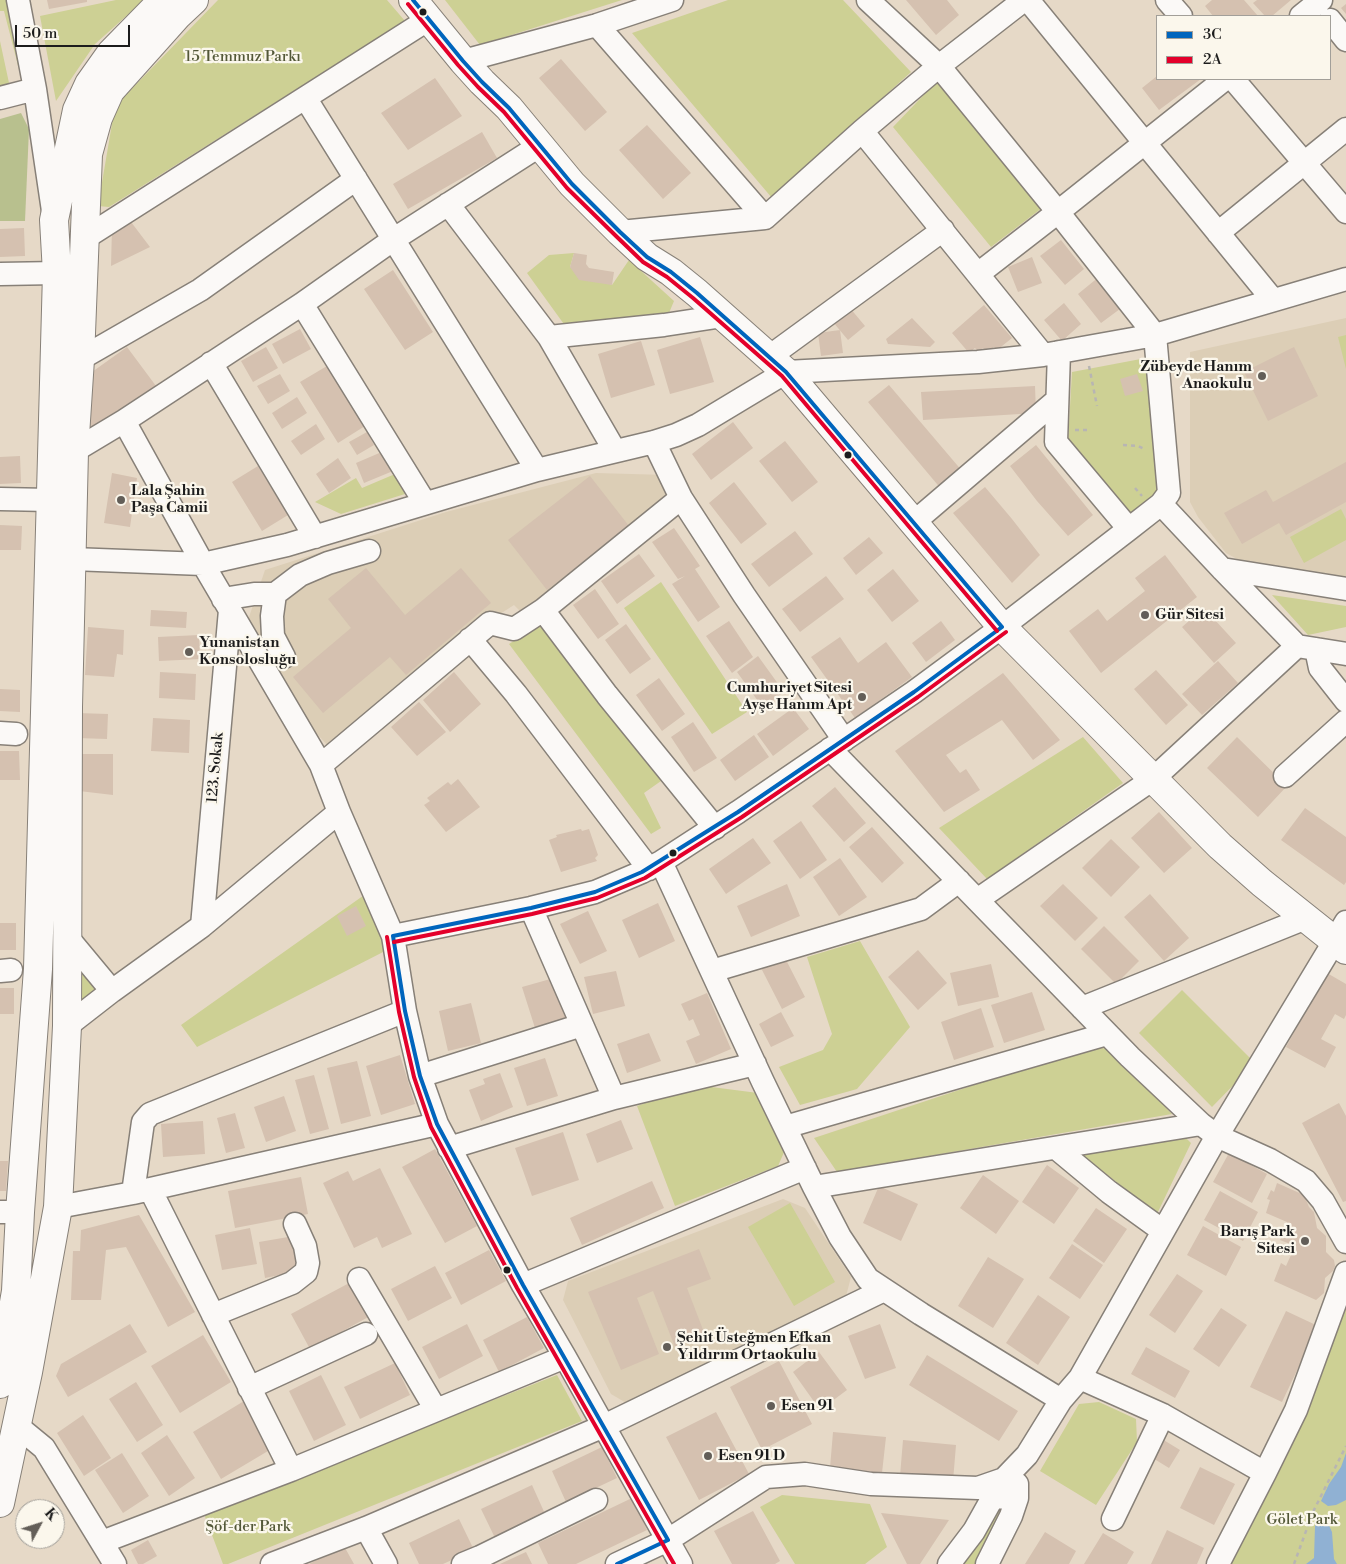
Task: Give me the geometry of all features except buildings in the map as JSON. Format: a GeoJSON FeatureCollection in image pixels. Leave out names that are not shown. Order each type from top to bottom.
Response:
{"type":"FeatureCollection","features":[{"type":"Feature","properties":{"kind":"main road"},"geometry":{"type":"LineString","coordinates":[[0,1384],[16,1291],[10,1212],[38,969],[56,273],[54,220],[77,110],[89,84],[111,53],[163,0]]}},
{"type":"Feature","properties":{"kind":"main road"},"geometry":{"type":"LineString","coordinates":[[0,1503],[30,1362],[58,1207],[68,1026],[68,707],[74,451],[80,359],[88,154],[98,118],[110,91],[178,15],[194,0]]}},
{"type":"Feature","properties":{"kind":"main road"},"geometry":{"type":"LineString","coordinates":[[421,10],[463,61],[508,108],[572,184],[620,232],[723,316],[777,365],[885,488],[1002,627],[1220,846],[1306,918],[1342,938]]}},
{"type":"Feature","properties":{"kind":"street"},"geometry":{"type":"LineString","coordinates":[[18,0],[54,220]]}},
{"type":"Feature","properties":{"kind":"street"},"geometry":{"type":"LineString","coordinates":[[463,61],[598,25],[672,0]]}},
{"type":"Feature","properties":{"kind":"street"},"geometry":{"type":"LineString","coordinates":[[393,936],[530,908],[595,892],[655,865],[715,828],[914,692],[1129,529],[1160,504],[1169,493],[1155,335],[939,66],[868,0]]}},
{"type":"Feature","properties":{"kind":"street"},"geometry":{"type":"LineString","coordinates":[[620,232],[765,218],[862,131],[939,66],[1024,0]]}},
{"type":"Feature","properties":{"kind":"street"},"geometry":{"type":"LineString","coordinates":[[1028,0],[1273,300]]}},
{"type":"Feature","properties":{"kind":"street"},"geometry":{"type":"LineString","coordinates":[[1167,0],[1180,15]]}},
{"type":"Feature","properties":{"kind":"street"},"geometry":{"type":"LineString","coordinates":[[85,238],[306,99],[421,10]]}},
{"type":"Feature","properties":{"kind":"street"},"geometry":{"type":"LineString","coordinates":[[1331,23],[1346,40]]}},
{"type":"Feature","properties":{"kind":"street"},"geometry":{"type":"LineString","coordinates":[[598,25],[765,218]]}},
{"type":"Feature","properties":{"kind":"street"},"geometry":{"type":"LineString","coordinates":[[978,274],[1224,80]]}},
{"type":"Feature","properties":{"kind":"street"},"geometry":{"type":"LineString","coordinates":[[1234,80],[1346,212]]}},
{"type":"Feature","properties":{"kind":"street"},"geometry":{"type":"LineString","coordinates":[[0,98],[34,89]]}},
{"type":"Feature","properties":{"kind":"street"},"geometry":{"type":"LineString","coordinates":[[306,99],[537,470]]}},
{"type":"Feature","properties":{"kind":"street"},"geometry":{"type":"LineString","coordinates":[[1218,233],[1346,129]]}},
{"type":"Feature","properties":{"kind":"street"},"geometry":{"type":"LineString","coordinates":[[862,131],[978,274],[1051,353],[1057,400],[1056,442],[1129,529]]}},
{"type":"Feature","properties":{"kind":"street"},"geometry":{"type":"LineString","coordinates":[[74,451],[124,421],[302,304],[394,239],[539,146]]}},
{"type":"Feature","properties":{"kind":"street"},"geometry":{"type":"LineString","coordinates":[[80,359],[207,286],[356,179]]}},
{"type":"Feature","properties":{"kind":"street"},"geometry":{"type":"LineString","coordinates":[[448,204],[549,337],[615,451]]}},
{"type":"Feature","properties":{"kind":"street"},"geometry":{"type":"LineString","coordinates":[[72,558],[203,564],[287,545],[537,470],[676,435],[698,426],[777,365],[943,230]]}},
{"type":"Feature","properties":{"kind":"street"},"geometry":{"type":"LineString","coordinates":[[0,274],[56,273]]}},
{"type":"Feature","properties":{"kind":"street"},"geometry":{"type":"LineString","coordinates":[[777,365],[978,362],[1051,353],[1155,335],[1346,279]]}},
{"type":"Feature","properties":{"kind":"street"},"geometry":{"type":"LineString","coordinates":[[302,304],[425,503]]}},
{"type":"Feature","properties":{"kind":"street"},"geometry":{"type":"LineString","coordinates":[[549,337],[664,325],[723,316]]}},
{"type":"Feature","properties":{"kind":"street"},"geometry":{"type":"LineString","coordinates":[[211,363],[315,537]]}},
{"type":"Feature","properties":{"kind":"street"},"geometry":{"type":"LineString","coordinates":[[913,522],[1057,400]]}},
{"type":"Feature","properties":{"kind":"street"},"geometry":{"type":"LineString","coordinates":[[124,421],[203,564],[322,765],[339,812],[393,936],[405,1011],[420,1076],[437,1124],[523,1285],[566,1356],[681,1564]]}},
{"type":"Feature","properties":{"kind":"street"},"geometry":{"type":"LineString","coordinates":[[654,442],[681,498],[837,745],[959,881],[1107,1034],[1209,1130],[1270,1160],[1306,1181],[1322,1201],[1346,1242]]}},
{"type":"Feature","properties":{"kind":"street"},"geometry":{"type":"LineString","coordinates":[[322,765],[490,623],[514,629],[543,610],[681,498]]}},
{"type":"Feature","properties":{"kind":"street"},"geometry":{"type":"LineString","coordinates":[[0,499],[50,500]]}},
{"type":"Feature","properties":{"kind":"street"},"geometry":{"type":"LineString","coordinates":[[1160,504],[1222,570],[1306,647],[1346,701]]}},
{"type":"Feature","properties":{"kind":"street"},"geometry":{"type":"LineString","coordinates":[[227,604],[254,594],[275,594],[300,575],[328,562],[369,551]]}},
{"type":"Feature","properties":{"kind":"street"},"geometry":{"type":"LineString","coordinates":[[1222,570],[1346,589]]}},
{"type":"Feature","properties":{"kind":"street"},"geometry":{"type":"LineString","coordinates":[[275,594],[272,616],[273,636],[284,657]]}},
{"type":"Feature","properties":{"kind":"street","name":"123. Sokak"},"geometry":{"type":"LineString","coordinates":[[202,926],[227,604]]}},
{"type":"Feature","properties":{"kind":"street"},"geometry":{"type":"LineString","coordinates":[[543,610],[607,695],[715,828]]}},
{"type":"Feature","properties":{"kind":"street"},"geometry":{"type":"LineString","coordinates":[[470,639],[655,865],[712,971],[785,1127],[840,1237],[868,1279],[921,1314],[1062,1400]]}},
{"type":"Feature","properties":{"kind":"street"},"geometry":{"type":"LineString","coordinates":[[1306,647],[1346,654]]}},
{"type":"Feature","properties":{"kind":"street"},"geometry":{"type":"LineString","coordinates":[[977,900],[1153,779],[1306,647]]}},
{"type":"Feature","properties":{"kind":"street"},"geometry":{"type":"LineString","coordinates":[[1285,776],[1346,721]]}},
{"type":"Feature","properties":{"kind":"street"},"geometry":{"type":"LineString","coordinates":[[68,1026],[112,991],[202,926],[339,812]]}},
{"type":"Feature","properties":{"kind":"street"},"geometry":{"type":"LineString","coordinates":[[712,971],[921,909],[959,881]]}},
{"type":"Feature","properties":{"kind":"street"},"geometry":{"type":"LineString","coordinates":[[530,908],[614,1098]]}},
{"type":"Feature","properties":{"kind":"street"},"geometry":{"type":"LineString","coordinates":[[1082,1008],[1306,918]]}},
{"type":"Feature","properties":{"kind":"street"},"geometry":{"type":"LineString","coordinates":[[68,938],[112,991]]}},
{"type":"Feature","properties":{"kind":"street"},"geometry":{"type":"LineString","coordinates":[[618,1564],[668,1540],[766,1477],[805,1474],[871,1484],[978,1488],[1004,1479],[1027,1455],[1062,1400],[1080,1378],[1163,1231],[1209,1130],[1342,938]]}},
{"type":"Feature","properties":{"kind":"street"},"geometry":{"type":"LineString","coordinates":[[291,1470],[213,1314],[141,1191],[143,1122],[150,1114],[405,1011]]}},
{"type":"Feature","properties":{"kind":"street"},"geometry":{"type":"LineString","coordinates":[[420,1076],[582,1025]]}},
{"type":"Feature","properties":{"kind":"street"},"geometry":{"type":"LineString","coordinates":[[785,1127],[1107,1034]]}},
{"type":"Feature","properties":{"kind":"street"},"geometry":{"type":"LineString","coordinates":[[449,1148],[614,1098],[755,1064]]}},
{"type":"Feature","properties":{"kind":"street"},"geometry":{"type":"LineString","coordinates":[[58,1207],[141,1191],[437,1124]]}},
{"type":"Feature","properties":{"kind":"street"},"geometry":{"type":"LineString","coordinates":[[523,1285],[810,1177],[1209,1130]]}},
{"type":"Feature","properties":{"kind":"street"},"geometry":{"type":"LineString","coordinates":[[1056,1148],[1109,1192],[1163,1231]]}},
{"type":"Feature","properties":{"kind":"street"},"geometry":{"type":"LineString","coordinates":[[213,1314],[292,1283],[306,1272],[308,1263],[305,1246],[295,1224]]}},
{"type":"Feature","properties":{"kind":"street"},"geometry":{"type":"LineString","coordinates":[[1218,1564],[1296,1410],[1346,1273]]}},
{"type":"Feature","properties":{"kind":"street"},"geometry":{"type":"LineString","coordinates":[[359,1279],[436,1410]]}},
{"type":"Feature","properties":{"kind":"street"},"geometry":{"type":"LineString","coordinates":[[272,1564],[365,1546],[604,1426],[884,1290]]}},
{"type":"Feature","properties":{"kind":"street"},"geometry":{"type":"LineString","coordinates":[[250,1388],[366,1334]]}},
{"type":"Feature","properties":{"kind":"street"},"geometry":{"type":"LineString","coordinates":[[102,1542],[291,1470],[566,1356]]}},
{"type":"Feature","properties":{"kind":"street"},"geometry":{"type":"LineString","coordinates":[[1080,1378],[1163,1415],[1265,1473]]}},
{"type":"Feature","properties":{"kind":"street"},"geometry":{"type":"LineString","coordinates":[[1113,1519],[1163,1415]]}},
{"type":"Feature","properties":{"kind":"street"},"geometry":{"type":"LineString","coordinates":[[16,1424],[44,1448],[115,1564]]}},
{"type":"Feature","properties":{"kind":"street"},"geometry":{"type":"LineString","coordinates":[[987,1564],[1011,1516],[1017,1498],[1017,1483],[1004,1479]]}},
{"type":"Feature","properties":{"kind":"street"},"geometry":{"type":"LineString","coordinates":[[950,1564],[974,1531],[993,1497],[1017,1498]]}},
{"type":"Feature","properties":{"kind":"street"},"geometry":{"type":"LineString","coordinates":[[463,1564],[596,1500]]}},
{"type":"Feature","properties":{"kind":"street"},"geometry":{"type":"LineString","coordinates":[[365,1546],[386,1564]]}},
{"type":"Feature","properties":{"kind":"path"},"geometry":{"type":"LineString","coordinates":[[1088,361],[1097,406]]}},
{"type":"Feature","properties":{"kind":"path"},"geometry":{"type":"LineString","coordinates":[[1123,445],[1138,446],[1152,453]]}},
{"type":"Feature","properties":{"kind":"path"},"geometry":{"type":"LineString","coordinates":[[1294,1564],[1313,1512],[1346,1446]]}},
{"type":"Feature","properties":{"kind":"shaded area"},"geometry":{"type":"Polygon","coordinates":[[[1346,318],[1346,578],[1250,566],[1226,553],[1198,517],[1190,502],[1190,352],[1346,318]]]}},
{"type":"Feature","properties":{"kind":"shaded area"},"geometry":{"type":"Polygon","coordinates":[[[596,473],[667,475],[673,495],[521,612],[514,605],[500,614],[329,747],[298,713],[248,620],[265,570],[446,512],[596,473]]]}},
{"type":"Feature","properties":{"kind":"shaded area","name":"Şehit Üsteğmen Efkan Yıldırım Ortaokulu"},"geometry":{"type":"Polygon","coordinates":[[[783,1199],[805,1208],[851,1277],[845,1300],[628,1404],[611,1394],[563,1300],[568,1281],[783,1199]]]}},
{"type":"Feature","properties":{"kind":"green space"},"geometry":{"type":"Polygon","coordinates":[[[0,0],[10,0],[26,80],[22,81],[4,11],[0,11],[0,0]]]}},
{"type":"Feature","properties":{"kind":"green space"},"geometry":{"type":"Polygon","coordinates":[[[116,0],[144,0],[95,44],[56,101],[40,16],[116,0]]]}},
{"type":"Feature","properties":{"kind":"green space","name":"15 Temmuz Parkı"},"geometry":{"type":"Polygon","coordinates":[[[218,0],[387,0],[405,21],[109,207],[98,206],[115,106],[218,0]]]}},
{"type":"Feature","properties":{"kind":"green space"},"geometry":{"type":"Polygon","coordinates":[[[445,0],[622,0],[480,45],[445,0]]]}},
{"type":"Feature","properties":{"kind":"green space"},"geometry":{"type":"Polygon","coordinates":[[[728,0],[843,0],[911,72],[772,198],[632,33],[728,0]]]}},
{"type":"Feature","properties":{"kind":"green space"},"geometry":{"type":"Polygon","coordinates":[[[0,41],[9,83],[0,86],[0,41]]]}},
{"type":"Feature","properties":{"kind":"green space"},"geometry":{"type":"Polygon","coordinates":[[[940,78],[1042,208],[991,247],[893,127],[940,78]]]}},
{"type":"Feature","properties":{"kind":"green space"},"geometry":{"type":"Polygon","coordinates":[[[21,113],[29,129],[25,221],[0,221],[0,119],[21,113]]]}},
{"type":"Feature","properties":{"kind":"green space"},"geometry":{"type":"Polygon","coordinates":[[[574,253],[570,267],[612,285],[629,260],[674,301],[664,325],[566,327],[527,273],[549,255],[574,253]]]}},
{"type":"Feature","properties":{"kind":"green space"},"geometry":{"type":"Polygon","coordinates":[[[1346,335],[1346,369],[1338,337],[1346,335]]]}},
{"type":"Feature","properties":{"kind":"green space"},"geometry":{"type":"Polygon","coordinates":[[[1146,358],[1160,491],[1132,518],[1068,442],[1072,372],[1146,358]]]}},
{"type":"Feature","properties":{"kind":"green space"},"geometry":{"type":"Polygon","coordinates":[[[395,474],[405,494],[341,514],[315,502],[356,478],[362,488],[395,474]]]}},
{"type":"Feature","properties":{"kind":"green space"},"geometry":{"type":"Polygon","coordinates":[[[1341,509],[1346,519],[1346,540],[1304,563],[1290,537],[1341,509]]]}},
{"type":"Feature","properties":{"kind":"green space"},"geometry":{"type":"Polygon","coordinates":[[[661,582],[747,712],[712,734],[624,608],[661,582]]]}},
{"type":"Feature","properties":{"kind":"green space"},"geometry":{"type":"Polygon","coordinates":[[[1272,595],[1346,606],[1346,627],[1308,635],[1272,595]]]}},
{"type":"Feature","properties":{"kind":"green space"},"geometry":{"type":"Polygon","coordinates":[[[543,622],[661,781],[644,793],[661,828],[651,834],[509,644],[543,622]]]}},
{"type":"Feature","properties":{"kind":"green space"},"geometry":{"type":"Polygon","coordinates":[[[1083,737],[1123,783],[987,879],[939,828],[1083,737]]]}},
{"type":"Feature","properties":{"kind":"green space"},"geometry":{"type":"Polygon","coordinates":[[[367,893],[389,949],[197,1047],[181,1025],[367,893]]]}},
{"type":"Feature","properties":{"kind":"green space"},"geometry":{"type":"Polygon","coordinates":[[[860,941],[910,1027],[857,1089],[800,1105],[779,1067],[823,1050],[832,1034],[807,957],[860,941]]]}},
{"type":"Feature","properties":{"kind":"green space"},"geometry":{"type":"Polygon","coordinates":[[[78,966],[99,991],[80,1009],[78,966]]]}},
{"type":"Feature","properties":{"kind":"green space"},"geometry":{"type":"Polygon","coordinates":[[[1182,990],[1255,1063],[1212,1107],[1139,1033],[1182,990]]]}},
{"type":"Feature","properties":{"kind":"green space"},"geometry":{"type":"Polygon","coordinates":[[[1108,1048],[1172,1114],[837,1172],[814,1138],[1083,1049],[1108,1048]]]}},
{"type":"Feature","properties":{"kind":"green space"},"geometry":{"type":"Polygon","coordinates":[[[696,1085],[758,1093],[785,1150],[778,1166],[675,1206],[637,1106],[696,1085]]]}},
{"type":"Feature","properties":{"kind":"green space"},"geometry":{"type":"Polygon","coordinates":[[[1182,1134],[1191,1143],[1157,1214],[1077,1151],[1182,1134]]]}},
{"type":"Feature","properties":{"kind":"green space"},"geometry":{"type":"Polygon","coordinates":[[[790,1203],[835,1282],[794,1306],[748,1227],[790,1203]]]}},
{"type":"Feature","properties":{"kind":"green space","name":"Gölet Park"},"geometry":{"type":"Polygon","coordinates":[[[1346,1303],[1346,1564],[1230,1564],[1346,1303]]]}},
{"type":"Feature","properties":{"kind":"green space","name":"Şöf-der Park"},"geometry":{"type":"Polygon","coordinates":[[[557,1375],[582,1421],[228,1564],[223,1564],[204,1514],[557,1375]]]}},
{"type":"Feature","properties":{"kind":"green space"},"geometry":{"type":"Polygon","coordinates":[[[1099,1402],[1136,1419],[1137,1442],[1096,1505],[1040,1471],[1079,1404],[1099,1402]]]}},
{"type":"Feature","properties":{"kind":"green space"},"geometry":{"type":"Polygon","coordinates":[[[782,1495],[870,1504],[887,1547],[865,1564],[795,1564],[760,1507],[782,1495]]]}},
{"type":"Feature","properties":{"kind":"green space"},"geometry":{"type":"Polygon","coordinates":[[[1001,1501],[1004,1502],[980,1564],[962,1564],[1001,1501]]]}},
{"type":"Feature","properties":{"kind":"water"},"geometry":{"type":"Polygon","coordinates":[[[1346,1453],[1346,1500],[1336,1505],[1328,1506],[1321,1501],[1329,1484],[1341,1467],[1346,1453]]]}},
{"type":"Feature","properties":{"kind":"water"},"geometry":{"type":"Polygon","coordinates":[[[1318,1519],[1327,1521],[1332,1532],[1334,1559],[1337,1564],[1306,1564],[1314,1558],[1315,1526],[1318,1519]]]}},
{"type":"Feature","properties":{"kind":"transit line","name":"3C"},"geometry":{"type":"LineString","coordinates":[[413,0],[463,61],[509,108],[572,184],[620,232],[647,257],[671,272],[697,293],[786,372],[1002,627]]}},
{"type":"Feature","properties":{"kind":"transit line","name":"2A"},"geometry":{"type":"LineString","coordinates":[[408,4],[458,65],[504,112],[567,188],[643,262],[667,277],[693,298],[782,376],[997,631]]}},
{"type":"Feature","properties":{"kind":"transit line","name":"3C"},"geometry":{"type":"LineString","coordinates":[[393,936],[531,908],[595,892],[642,872],[738,812],[914,692],[1002,627]]}},
{"type":"Feature","properties":{"kind":"transit line","name":"2A"},"geometry":{"type":"LineString","coordinates":[[394,942],[532,914],[597,898],[645,878],[742,817],[918,697],[1006,632]]}},
{"type":"Feature","properties":{"kind":"transit line","name":"3C"},"geometry":{"type":"LineString","coordinates":[[393,936],[405,1011],[420,1076],[437,1124],[523,1285],[668,1540]]}},
{"type":"Feature","properties":{"kind":"transit line","name":"2A"},"geometry":{"type":"LineString","coordinates":[[387,937],[399,1012],[414,1077],[431,1127],[517,1288],[674,1564]]}},
{"type":"Feature","properties":{"kind":"transit line","name":"3C"},"geometry":{"type":"LineString","coordinates":[[617,1564],[668,1540]]}},
{"type":"Feature","properties":{"kind":"place","name":"Zübeyde Hanım Anaokulu"},"geometry":{"type":"Point","coordinates":[1262,376]}},
{"type":"Feature","properties":{"kind":"place","name":"Lala Şahin Paşa Camii"},"geometry":{"type":"Point","coordinates":[121,500]}},
{"type":"Feature","properties":{"kind":"place","name":"Gür Sitesi"},"geometry":{"type":"Point","coordinates":[1145,615]}},
{"type":"Feature","properties":{"kind":"place","name":"Yunanistan Konsolosluğu"},"geometry":{"type":"Point","coordinates":[189,652]}},
{"type":"Feature","properties":{"kind":"place","name":"Cumhuriyet Sitesi Ayşe Hanım Apt"},"geometry":{"type":"Point","coordinates":[862,697]}},
{"type":"Feature","properties":{"kind":"place","name":"Barış Park Sitesi"},"geometry":{"type":"Point","coordinates":[1305,1241]}},
{"type":"Feature","properties":{"kind":"place","name":"Şehit Üsteğmen Efkan Yıldırım Ortaokulu"},"geometry":{"type":"Point","coordinates":[667,1347]}},
{"type":"Feature","properties":{"kind":"place","name":"Esen 91"},"geometry":{"type":"Point","coordinates":[771,1406]}},
{"type":"Feature","properties":{"kind":"place","name":"Esen 91 D"},"geometry":{"type":"Point","coordinates":[708,1456]}}]}
